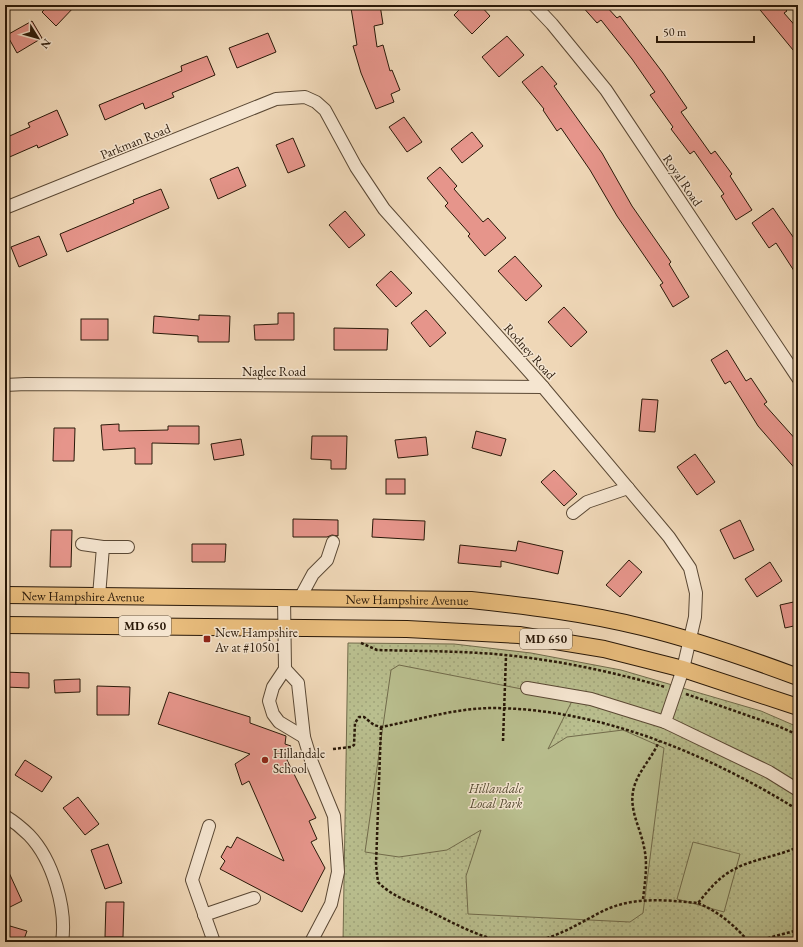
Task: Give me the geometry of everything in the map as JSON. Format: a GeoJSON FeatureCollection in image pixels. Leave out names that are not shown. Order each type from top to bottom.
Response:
{"type":"FeatureCollection","features":[{"type":"Feature","properties":{"kind":"main road","name":"New Hampshire Avenue"},"geometry":{"type":"LineString","coordinates":[[5,595],[471,600],[520,605],[633,625],[690,640],[798,677]]}},
{"type":"Feature","properties":{"kind":"main road","name":"MD 650"},"geometry":{"type":"LineString","coordinates":[[5,625],[407,629],[519,635],[604,649],[683,669],[798,707]]}},
{"type":"Feature","properties":{"kind":"street","name":"Royal Road"},"geometry":{"type":"LineString","coordinates":[[534,5],[552,24],[606,90],[798,378]]}},
{"type":"Feature","properties":{"kind":"street","name":"Rodney Road"},"geometry":{"type":"LineString","coordinates":[[276,99],[305,97],[316,102],[325,110],[356,167],[384,209],[543,387],[669,537],[690,568],[696,593],[695,617],[683,669],[665,722]]}},
{"type":"Feature","properties":{"kind":"street","name":"Parkman Road"},"geometry":{"type":"LineString","coordinates":[[5,208],[276,99]]}},
{"type":"Feature","properties":{"kind":"street","name":"Naglee Road"},"geometry":{"type":"LineString","coordinates":[[5,385],[543,387]]}},
{"type":"Feature","properties":{"kind":"street"},"geometry":{"type":"LineString","coordinates":[[573,513],[587,502],[628,488]]}},
{"type":"Feature","properties":{"kind":"street"},"geometry":{"type":"LineString","coordinates":[[300,598],[314,574],[327,560],[333,542]]}},
{"type":"Feature","properties":{"kind":"street"},"geometry":{"type":"LineString","coordinates":[[82,544],[128,548]]}},
{"type":"Feature","properties":{"kind":"street"},"geometry":{"type":"LineString","coordinates":[[100,596],[103,546]]}},
{"type":"Feature","properties":{"kind":"street"},"geometry":{"type":"LineString","coordinates":[[284,598],[284,669],[273,687],[269,701],[272,714],[279,722],[304,737]]}},
{"type":"Feature","properties":{"kind":"street"},"geometry":{"type":"LineString","coordinates":[[284,669],[298,682],[304,737],[311,760],[334,816],[338,872],[331,904],[311,942]]}},
{"type":"Feature","properties":{"kind":"street"},"geometry":{"type":"LineString","coordinates":[[527,688],[591,699],[665,722],[769,772],[798,790]]}},
{"type":"Feature","properties":{"kind":"street"},"geometry":{"type":"LineString","coordinates":[[5,816],[30,836],[50,867],[62,910],[64,930],[62,942]]}},
{"type":"Feature","properties":{"kind":"street"},"geometry":{"type":"LineString","coordinates":[[209,826],[192,880],[214,942]]}},
{"type":"Feature","properties":{"kind":"street"},"geometry":{"type":"LineString","coordinates":[[204,915],[254,898]]}},
{"type":"Feature","properties":{"kind":"path"},"geometry":{"type":"LineString","coordinates":[[356,641],[377,650],[506,656],[590,669],[669,689]]}},
{"type":"Feature","properties":{"kind":"path"},"geometry":{"type":"LineString","coordinates":[[503,741],[506,656]]}},
{"type":"Feature","properties":{"kind":"path"},"geometry":{"type":"LineString","coordinates":[[686,694],[778,726],[798,735]]}},
{"type":"Feature","properties":{"kind":"path"},"geometry":{"type":"LineString","coordinates":[[333,749],[351,747],[354,744],[355,723],[359,717],[364,717],[374,725],[380,727],[432,715],[460,711],[504,709],[542,712],[610,724],[659,741],[722,769],[798,810]]}},
{"type":"Feature","properties":{"kind":"path"},"geometry":{"type":"LineString","coordinates":[[380,727],[376,865],[378,882],[390,892],[477,935],[505,942]]}},
{"type":"Feature","properties":{"kind":"path"},"geometry":{"type":"LineString","coordinates":[[643,900],[646,859],[633,809],[632,798],[638,776],[656,749],[659,741]]}},
{"type":"Feature","properties":{"kind":"path"},"geometry":{"type":"LineString","coordinates":[[698,903],[715,882],[730,871],[748,863],[798,848]]}},
{"type":"Feature","properties":{"kind":"path"},"geometry":{"type":"LineString","coordinates":[[532,942],[562,933],[602,912],[617,906],[643,900],[698,903],[710,908],[725,919],[749,942]]}},
{"type":"Feature","properties":{"kind":"path"},"geometry":{"type":"LineString","coordinates":[[753,942],[798,930]]}},
{"type":"Feature","properties":{"kind":"green space","name":"Hillandale Local Park"},"geometry":{"type":"Polygon","coordinates":[[[348,643],[454,644],[531,653],[621,670],[761,711],[798,727],[798,942],[343,942],[348,643]]]}},
{"type":"Feature","properties":{"kind":"green space"},"geometry":{"type":"Polygon","coordinates":[[[399,665],[573,699],[548,749],[567,737],[623,730],[664,748],[643,913],[630,922],[468,914],[466,876],[481,830],[447,850],[399,857],[365,852],[391,670],[399,665]]]}},
{"type":"Feature","properties":{"kind":"green space"},"geometry":{"type":"Polygon","coordinates":[[[693,842],[740,854],[724,912],[677,899],[693,842]]]}},
{"type":"Feature","properties":{"kind":"building"},"geometry":{"type":"Polygon","coordinates":[[[49,5],[76,5],[56,26],[42,12],[49,5]]]}},
{"type":"Feature","properties":{"kind":"building"},"geometry":{"type":"Polygon","coordinates":[[[366,5],[380,5],[383,24],[374,26],[377,47],[383,45],[390,71],[392,70],[400,90],[391,94],[394,102],[376,109],[361,73],[353,46],[357,45],[351,8],[366,5]]]}},
{"type":"Feature","properties":{"kind":"building"},"geometry":{"type":"Polygon","coordinates":[[[464,5],[480,5],[490,16],[472,34],[454,15],[464,5]]]}},
{"type":"Feature","properties":{"kind":"building"},"geometry":{"type":"Polygon","coordinates":[[[581,5],[605,5],[617,18],[620,16],[663,73],[687,108],[681,112],[711,154],[715,151],[732,174],[730,176],[752,210],[736,220],[721,196],[724,194],[694,151],[690,154],[671,129],[673,127],[650,95],[655,92],[632,59],[601,20],[597,23],[581,5]]]}},
{"type":"Feature","properties":{"kind":"building"},"geometry":{"type":"Polygon","coordinates":[[[756,5],[782,5],[787,11],[784,13],[798,29],[798,56],[756,5]]]}},
{"type":"Feature","properties":{"kind":"building"},"geometry":{"type":"Polygon","coordinates":[[[32,21],[42,38],[17,53],[7,35],[32,21]]]}},
{"type":"Feature","properties":{"kind":"building"},"geometry":{"type":"Polygon","coordinates":[[[268,33],[276,52],[237,68],[229,48],[268,33]]]}},
{"type":"Feature","properties":{"kind":"building"},"geometry":{"type":"Polygon","coordinates":[[[507,36],[524,55],[499,77],[482,57],[507,36]]]}},
{"type":"Feature","properties":{"kind":"building"},"geometry":{"type":"Polygon","coordinates":[[[207,56],[215,75],[172,93],[174,97],[145,109],[143,103],[105,120],[99,105],[182,71],[181,66],[207,56]]]}},
{"type":"Feature","properties":{"kind":"building"},"geometry":{"type":"Polygon","coordinates":[[[542,66],[557,84],[554,86],[602,153],[632,206],[671,262],[669,264],[689,297],[673,307],[660,285],[663,283],[617,216],[590,170],[561,128],[557,131],[543,110],[544,109],[522,82],[542,66]]]}},
{"type":"Feature","properties":{"kind":"building"},"geometry":{"type":"Polygon","coordinates":[[[57,110],[68,135],[38,148],[37,145],[5,159],[5,138],[30,127],[28,123],[57,110]]]}},
{"type":"Feature","properties":{"kind":"building"},"geometry":{"type":"Polygon","coordinates":[[[404,117],[422,142],[407,152],[389,127],[404,117]]]}},
{"type":"Feature","properties":{"kind":"building"},"geometry":{"type":"Polygon","coordinates":[[[472,132],[483,146],[462,163],[451,149],[472,132]]]}},
{"type":"Feature","properties":{"kind":"building"},"geometry":{"type":"Polygon","coordinates":[[[293,138],[305,166],[288,173],[276,145],[293,138]]]}},
{"type":"Feature","properties":{"kind":"building"},"geometry":{"type":"Polygon","coordinates":[[[238,167],[246,186],[218,199],[210,179],[238,167]]]}},
{"type":"Feature","properties":{"kind":"building"},"geometry":{"type":"Polygon","coordinates":[[[440,167],[457,186],[454,189],[483,222],[488,218],[506,238],[485,256],[468,236],[470,234],[445,206],[448,203],[427,178],[440,167]]]}},
{"type":"Feature","properties":{"kind":"building"},"geometry":{"type":"Polygon","coordinates":[[[161,189],[169,208],[67,252],[60,234],[134,203],[133,200],[161,189]]]}},
{"type":"Feature","properties":{"kind":"building"},"geometry":{"type":"Polygon","coordinates":[[[773,208],[798,244],[798,277],[776,243],[769,248],[752,223],[773,208]]]}},
{"type":"Feature","properties":{"kind":"building"},"geometry":{"type":"Polygon","coordinates":[[[345,211],[365,235],[349,248],[329,225],[345,211]]]}},
{"type":"Feature","properties":{"kind":"building"},"geometry":{"type":"Polygon","coordinates":[[[39,236],[47,255],[19,267],[11,247],[39,236]]]}},
{"type":"Feature","properties":{"kind":"building"},"geometry":{"type":"Polygon","coordinates":[[[515,256],[542,286],[526,301],[498,271],[515,256]]]}},
{"type":"Feature","properties":{"kind":"building"},"geometry":{"type":"Polygon","coordinates":[[[391,271],[412,293],[396,307],[376,285],[391,271]]]}},
{"type":"Feature","properties":{"kind":"building"},"geometry":{"type":"Polygon","coordinates":[[[564,307],[587,332],[571,347],[548,322],[564,307]]]}},
{"type":"Feature","properties":{"kind":"building"},"geometry":{"type":"Polygon","coordinates":[[[426,310],[446,333],[430,347],[411,323],[426,310]]]}},
{"type":"Feature","properties":{"kind":"building"},"geometry":{"type":"Polygon","coordinates":[[[278,313],[294,313],[294,340],[255,340],[254,325],[278,324],[278,313]]]}},
{"type":"Feature","properties":{"kind":"building"},"geometry":{"type":"Polygon","coordinates":[[[199,315],[230,316],[229,342],[198,342],[198,336],[153,333],[154,316],[199,320],[199,315]]]}},
{"type":"Feature","properties":{"kind":"building"},"geometry":{"type":"Polygon","coordinates":[[[81,319],[108,319],[108,340],[81,340],[81,319]]]}},
{"type":"Feature","properties":{"kind":"building"},"geometry":{"type":"Polygon","coordinates":[[[334,328],[388,329],[387,350],[334,350],[334,328]]]}},
{"type":"Feature","properties":{"kind":"building"},"geometry":{"type":"Polygon","coordinates":[[[727,350],[746,381],[751,378],[767,402],[764,404],[798,442],[798,472],[758,426],[730,381],[725,384],[711,360],[727,350]]]}},
{"type":"Feature","properties":{"kind":"building"},"geometry":{"type":"Polygon","coordinates":[[[642,399],[658,400],[655,432],[639,431],[642,399]]]}},
{"type":"Feature","properties":{"kind":"building"},"geometry":{"type":"Polygon","coordinates":[[[119,424],[119,431],[168,430],[168,426],[199,426],[199,444],[152,443],[152,464],[135,464],[135,448],[103,450],[101,425],[119,424]]]}},
{"type":"Feature","properties":{"kind":"building"},"geometry":{"type":"Polygon","coordinates":[[[54,428],[75,428],[74,461],[53,461],[54,428]]]}},
{"type":"Feature","properties":{"kind":"building"},"geometry":{"type":"Polygon","coordinates":[[[476,431],[506,439],[501,456],[472,448],[476,431]]]}},
{"type":"Feature","properties":{"kind":"building"},"geometry":{"type":"Polygon","coordinates":[[[312,436],[347,436],[346,469],[331,469],[331,460],[311,459],[312,436]]]}},
{"type":"Feature","properties":{"kind":"building"},"geometry":{"type":"Polygon","coordinates":[[[426,437],[428,455],[398,458],[395,440],[426,437]]]}},
{"type":"Feature","properties":{"kind":"building"},"geometry":{"type":"Polygon","coordinates":[[[241,439],[244,455],[214,460],[211,444],[241,439]]]}},
{"type":"Feature","properties":{"kind":"building"},"geometry":{"type":"Polygon","coordinates":[[[695,454],[715,482],[697,495],[677,467],[695,454]]]}},
{"type":"Feature","properties":{"kind":"building"},"geometry":{"type":"Polygon","coordinates":[[[554,470],[577,494],[564,506],[541,482],[554,470]]]}},
{"type":"Feature","properties":{"kind":"building"},"geometry":{"type":"Polygon","coordinates":[[[386,479],[405,479],[405,494],[386,494],[386,479]]]}},
{"type":"Feature","properties":{"kind":"building"},"geometry":{"type":"Polygon","coordinates":[[[293,519],[338,520],[338,536],[293,537],[293,519]]]}},
{"type":"Feature","properties":{"kind":"building"},"geometry":{"type":"Polygon","coordinates":[[[373,519],[425,521],[424,540],[372,537],[373,519]]]}},
{"type":"Feature","properties":{"kind":"building"},"geometry":{"type":"Polygon","coordinates":[[[740,520],[754,550],[734,559],[720,530],[740,520]]]}},
{"type":"Feature","properties":{"kind":"building"},"geometry":{"type":"Polygon","coordinates":[[[51,530],[72,530],[71,567],[50,567],[51,530]]]}},
{"type":"Feature","properties":{"kind":"building"},"geometry":{"type":"Polygon","coordinates":[[[518,541],[563,551],[558,574],[501,561],[501,567],[458,563],[460,545],[516,551],[518,541]]]}},
{"type":"Feature","properties":{"kind":"building"},"geometry":{"type":"Polygon","coordinates":[[[192,544],[226,544],[225,562],[192,562],[192,544]]]}},
{"type":"Feature","properties":{"kind":"building"},"geometry":{"type":"Polygon","coordinates":[[[629,560],[642,572],[620,597],[606,585],[629,560]]]}},
{"type":"Feature","properties":{"kind":"building"},"geometry":{"type":"Polygon","coordinates":[[[770,562],[782,581],[757,597],[745,579],[770,562]]]}},
{"type":"Feature","properties":{"kind":"building"},"geometry":{"type":"Polygon","coordinates":[[[798,601],[798,625],[785,628],[780,605],[798,601]]]}},
{"type":"Feature","properties":{"kind":"building"},"geometry":{"type":"Polygon","coordinates":[[[5,672],[29,673],[29,688],[5,687],[5,672]]]}},
{"type":"Feature","properties":{"kind":"building"},"geometry":{"type":"Polygon","coordinates":[[[80,679],[80,692],[55,693],[54,680],[80,679]]]}},
{"type":"Feature","properties":{"kind":"building"},"geometry":{"type":"Polygon","coordinates":[[[97,686],[130,687],[129,715],[97,715],[97,686]]]}},
{"type":"Feature","properties":{"kind":"building"},"geometry":{"type":"Polygon","coordinates":[[[169,692],[250,717],[250,723],[286,736],[285,744],[291,746],[287,760],[316,818],[309,821],[317,839],[311,842],[325,868],[302,912],[220,869],[225,861],[221,857],[227,846],[231,848],[237,837],[284,861],[249,781],[242,785],[235,764],[250,754],[158,724],[169,692]]]}},
{"type":"Feature","properties":{"kind":"building"},"geometry":{"type":"Polygon","coordinates":[[[25,760],[52,777],[42,792],[15,775],[25,760]]]}},
{"type":"Feature","properties":{"kind":"building"},"geometry":{"type":"Polygon","coordinates":[[[78,797],[99,824],[85,835],[63,808],[78,797]]]}},
{"type":"Feature","properties":{"kind":"building"},"geometry":{"type":"Polygon","coordinates":[[[108,844],[122,883],[105,889],[91,850],[108,844]]]}},
{"type":"Feature","properties":{"kind":"building"},"geometry":{"type":"Polygon","coordinates":[[[5,864],[22,901],[8,908],[5,900],[5,864]]]}},
{"type":"Feature","properties":{"kind":"building"},"geometry":{"type":"Polygon","coordinates":[[[106,902],[124,902],[123,937],[105,937],[106,902]]]}},
{"type":"Feature","properties":{"kind":"building"},"geometry":{"type":"Polygon","coordinates":[[[10,926],[27,931],[23,942],[5,942],[10,926]]]}},
{"type":"Feature","properties":{"kind":"place","name":"New Hampshire Av at #10501"},"geometry":{"type":"Point","coordinates":[207,639]}},
{"type":"Feature","properties":{"kind":"place","name":"Hillandale School"},"geometry":{"type":"Point","coordinates":[265,760]}}]}
